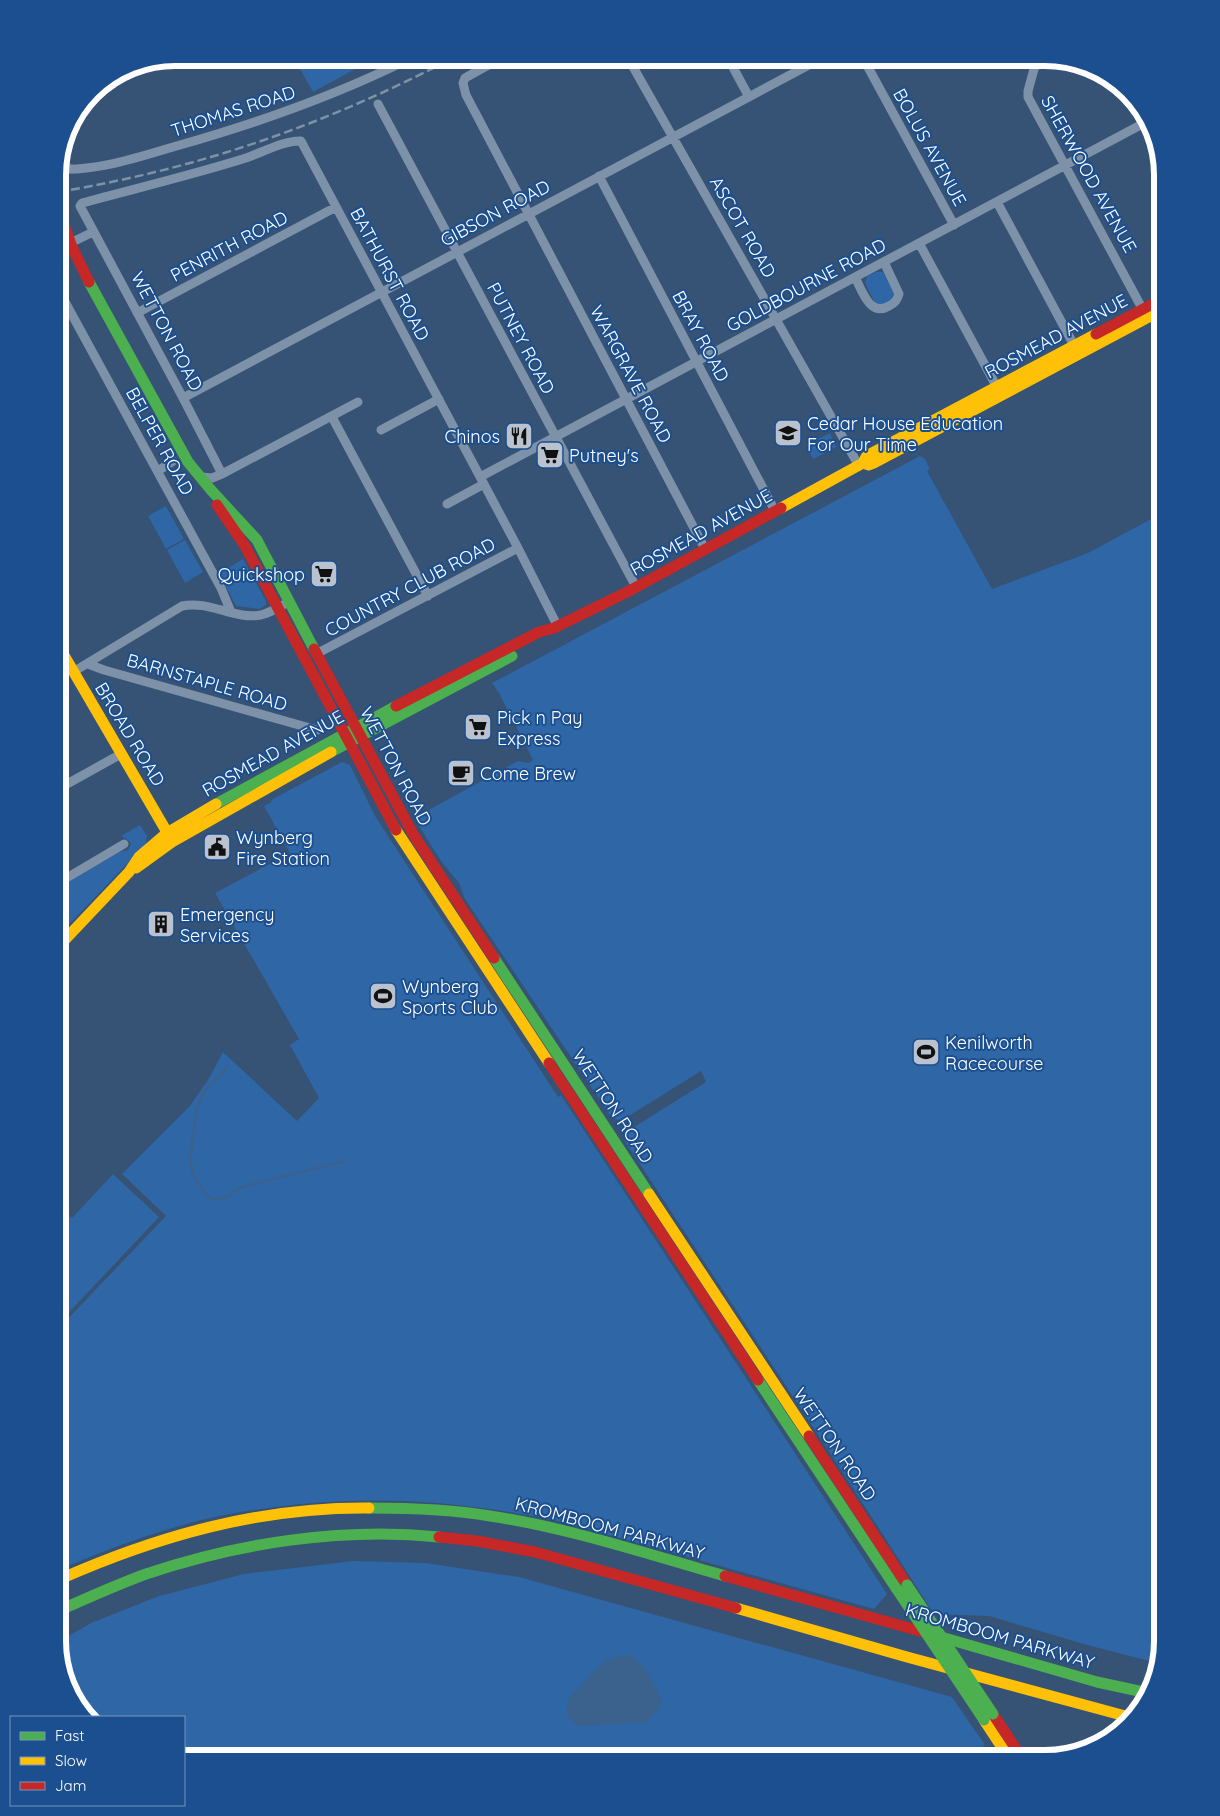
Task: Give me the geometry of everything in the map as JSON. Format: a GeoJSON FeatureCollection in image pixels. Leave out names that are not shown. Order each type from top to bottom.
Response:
{"type":"FeatureCollection","features":[{"type":"Feature","properties":{"kind":"main road","name":"WETTON ROAD"},"geometry":{"type":"LineString","coordinates":[[66,231],[74,253],[89,282],[198,481],[245,546],[400,838],[988,1717],[1015,1750]]}},
{"type":"Feature","properties":{"kind":"main road","name":"ROSMEAD AVENUE"},"geometry":{"type":"LineString","coordinates":[[66,939],[129,872],[139,857],[230,795],[358,732],[539,632],[556,626],[636,587],[861,464],[870,454],[999,391],[1076,350],[1154,304]]}},
{"type":"Feature","properties":{"kind":"main road","name":"ROSMEAD AVENUE"},"geometry":{"type":"LineString","coordinates":[[1076,350],[1154,314]]}},
{"type":"Feature","properties":{"kind":"main road","name":"WETTON ROAD"},"geometry":{"type":"LineString","coordinates":[[190,465],[257,540],[316,654],[432,865],[574,1078],[901,1587]]}},
{"type":"Feature","properties":{"kind":"main road","name":"BROAD ROAD"},"geometry":{"type":"LineString","coordinates":[[66,659],[170,837]]}},
{"type":"Feature","properties":{"kind":"main road","name":"KROMBOOM PARKWAY"},"geometry":{"type":"LineString","coordinates":[[66,1576],[148,1544],[198,1529],[258,1517],[334,1509],[385,1507],[462,1512],[530,1522],[577,1534],[1097,1682],[1141,1691]]}},
{"type":"Feature","properties":{"kind":"main road"},"geometry":{"type":"LineString","coordinates":[[66,1607],[98,1592],[158,1570],[208,1556],[263,1544],[336,1536],[383,1535],[460,1539],[523,1549],[565,1560],[907,1657],[1124,1716]]}},
{"type":"Feature","properties":{"kind":"main road","name":"WETTON ROAD"},"geometry":{"type":"LineString","coordinates":[[988,1717],[1005,1750]]}},
{"type":"Feature","properties":{"kind":"street","name":"THOMAS ROAD"},"geometry":{"type":"LineString","coordinates":[[68,169],[112,163],[151,154],[247,125],[346,88],[394,66]]}},
{"type":"Feature","properties":{"kind":"street","name":"WARGRAVE ROAD"},"geometry":{"type":"LineString","coordinates":[[487,66],[465,78],[464,88],[528,214],[706,549]]}},
{"type":"Feature","properties":{"kind":"street","name":"ASCOT ROAD"},"geometry":{"type":"LineString","coordinates":[[633,66],[861,464]]}},
{"type":"Feature","properties":{"kind":"street"},"geometry":{"type":"LineString","coordinates":[[732,66],[749,96]]}},
{"type":"Feature","properties":{"kind":"street","name":"GIBSON ROAD"},"geometry":{"type":"LineString","coordinates":[[183,398],[807,66]]}},
{"type":"Feature","properties":{"kind":"street","name":"BOLUS AVENUE"},"geometry":{"type":"LineString","coordinates":[[867,66],[954,225]]}},
{"type":"Feature","properties":{"kind":"street","name":"SHERWOOD AVENUE"},"geometry":{"type":"LineString","coordinates":[[1036,66],[1028,96],[1143,310]]}},
{"type":"Feature","properties":{"kind":"street","name":"PUTNEY ROAD"},"geometry":{"type":"LineString","coordinates":[[378,104],[636,587]]}},
{"type":"Feature","properties":{"kind":"street","name":"GOLDBOURNE ROAD"},"geometry":{"type":"LineString","coordinates":[[447,504],[482,480],[555,436],[1141,125]]}},
{"type":"Feature","properties":{"kind":"street","name":"BATHURST ROAD"},"geometry":{"type":"LineString","coordinates":[[81,204],[162,183],[248,158],[296,140],[300,141],[306,149],[518,548],[556,626]]}},
{"type":"Feature","properties":{"kind":"street","name":"BRAY ROAD"},"geometry":{"type":"LineString","coordinates":[[598,176],[775,511]]}},
{"type":"Feature","properties":{"kind":"street"},"geometry":{"type":"LineString","coordinates":[[997,202],[1076,350]]}},
{"type":"Feature","properties":{"kind":"street","name":"WETTON ROAD"},"geometry":{"type":"LineString","coordinates":[[81,204],[81,209],[93,232],[222,474]]}},
{"type":"Feature","properties":{"kind":"street","name":"PENRITH ROAD"},"geometry":{"type":"LineString","coordinates":[[137,313],[336,207]]}},
{"type":"Feature","properties":{"kind":"street"},"geometry":{"type":"LineString","coordinates":[[66,245],[93,232]]}},
{"type":"Feature","properties":{"kind":"street"},"geometry":{"type":"LineString","coordinates":[[919,244],[999,391]]}},
{"type":"Feature","properties":{"kind":"street"},"geometry":{"type":"LineString","coordinates":[[855,277],[873,307],[881,310],[885,309],[896,301],[899,294],[884,262]]}},
{"type":"Feature","properties":{"kind":"street","name":"BELPER ROAD"},"geometry":{"type":"LineString","coordinates":[[66,303],[222,588],[231,612]]}},
{"type":"Feature","properties":{"kind":"street"},"geometry":{"type":"LineString","coordinates":[[381,430],[439,399]]}},
{"type":"Feature","properties":{"kind":"street"},"geometry":{"type":"LineString","coordinates":[[201,478],[212,478],[222,474],[358,402]]}},
{"type":"Feature","properties":{"kind":"street"},"geometry":{"type":"LineString","coordinates":[[332,417],[428,596]]}},
{"type":"Feature","properties":{"kind":"street"},"geometry":{"type":"LineString","coordinates":[[158,470],[173,461]]}},
{"type":"Feature","properties":{"kind":"street"},"geometry":{"type":"LineString","coordinates":[[211,490],[212,484],[222,474]]}},
{"type":"Feature","properties":{"kind":"street","name":"COUNTRY CLUB ROAD"},"geometry":{"type":"LineString","coordinates":[[316,654],[518,548]]}},
{"type":"Feature","properties":{"kind":"street"},"geometry":{"type":"LineString","coordinates":[[73,672],[182,606],[199,604],[255,616],[265,614],[290,602]]}},
{"type":"Feature","properties":{"kind":"street","name":"BARNSTAPLE ROAD"},"geometry":{"type":"LineString","coordinates":[[88,664],[317,730]]}},
{"type":"Feature","properties":{"kind":"street"},"geometry":{"type":"LineString","coordinates":[[66,785],[121,754]]}},
{"type":"Feature","properties":{"kind":"street"},"geometry":{"type":"LineString","coordinates":[[66,878],[124,844]]}},
{"type":"Feature","properties":{"kind":"shaded area"},"geometry":{"type":"Polygon","coordinates":[[[298,66],[360,66],[313,92],[298,66]]]}},
{"type":"Feature","properties":{"kind":"shaded area"},"geometry":{"type":"Polygon","coordinates":[[[876,272],[883,272],[894,293],[891,300],[881,305],[875,303],[865,283],[867,276],[876,272]]]}},
{"type":"Feature","properties":{"kind":"shaded area"},"geometry":{"type":"Polygon","coordinates":[[[830,433],[836,447],[813,459],[806,445],[830,433]]]}},
{"type":"Feature","properties":{"kind":"shaded area","name":"Kenilworth Racecourse"},"geometry":{"type":"Polygon","coordinates":[[[920,456],[925,459],[930,469],[927,471],[992,589],[1088,553],[1154,517],[1154,1641],[1152,1662],[989,1616],[934,1614],[624,1140],[631,1129],[706,1082],[701,1071],[624,1119],[612,1118],[465,899],[459,883],[441,861],[414,818],[518,761],[529,763],[533,760],[492,683],[920,456]]]}},
{"type":"Feature","properties":{"kind":"shaded area"},"geometry":{"type":"Polygon","coordinates":[[[166,506],[184,539],[166,549],[148,516],[166,506]]]}},
{"type":"Feature","properties":{"kind":"shaded area"},"geometry":{"type":"Polygon","coordinates":[[[185,540],[203,572],[185,583],[167,550],[185,540]]]}},
{"type":"Feature","properties":{"kind":"shaded area"},"geometry":{"type":"Polygon","coordinates":[[[243,559],[266,601],[266,605],[259,609],[236,606],[219,573],[243,559]]]}},
{"type":"Feature","properties":{"kind":"shaded area"},"geometry":{"type":"Polygon","coordinates":[[[342,762],[350,765],[375,816],[558,1097],[561,1095],[887,1594],[874,1609],[570,1524],[492,1509],[454,1504],[378,1500],[301,1504],[224,1515],[117,1546],[66,1567],[66,1321],[166,1216],[122,1174],[189,1107],[208,1080],[223,1052],[297,1121],[319,1098],[290,1045],[299,1039],[215,893],[290,853],[264,806],[272,802],[271,800],[342,762]]]}},
{"type":"Feature","properties":{"kind":"shaded area"},"geometry":{"type":"Polygon","coordinates":[[[140,825],[147,836],[146,844],[66,928],[66,882],[119,852],[128,850],[131,844],[121,836],[140,825]]]}},
{"type":"Feature","properties":{"kind":"shaded area"},"geometry":{"type":"Polygon","coordinates":[[[113,1174],[159,1217],[66,1316],[66,1212],[72,1218],[113,1174]]]}},
{"type":"Feature","properties":{"kind":"shaded area"},"geometry":{"type":"Polygon","coordinates":[[[353,1561],[426,1563],[519,1577],[952,1697],[985,1745],[978,1750],[185,1750],[185,1716],[96,1716],[75,1683],[67,1655],[66,1637],[91,1623],[159,1596],[244,1574],[353,1561]]]}},
{"type":"Feature","properties":{"kind":"shaded area"},"geometry":{"type":"Polygon","coordinates":[[[628,1655],[640,1663],[653,1682],[662,1702],[657,1711],[646,1722],[579,1726],[567,1717],[567,1701],[601,1664],[618,1656],[628,1655]]]}},
{"type":"Feature","properties":{"kind":"waterway"},"geometry":{"type":"LineString","coordinates":[[228,1066],[204,1092],[197,1109],[190,1159],[193,1175],[206,1195],[213,1199],[225,1198],[242,1187],[345,1161]]}},
{"type":"Feature","properties":{"kind":"railway"},"geometry":{"type":"LineString","coordinates":[[66,190],[162,170],[212,157],[261,141],[357,104],[437,66]]}},
{"type":"Feature","properties":{"kind":"traffic: fast"},"geometry":{"type":"LineString","coordinates":[[89,282],[188,462],[257,540],[314,649]]}},
{"type":"Feature","properties":{"kind":"traffic: fast"},"geometry":{"type":"LineString","coordinates":[[331,752],[512,656]]}},
{"type":"Feature","properties":{"kind":"traffic: fast"},"geometry":{"type":"LineString","coordinates":[[216,804],[396,706]]}},
{"type":"Feature","properties":{"kind":"traffic: fast"},"geometry":{"type":"LineString","coordinates":[[494,958],[649,1194]]}},
{"type":"Feature","properties":{"kind":"traffic: fast"},"geometry":{"type":"LineString","coordinates":[[758,1380],[896,1588]]}},
{"type":"Feature","properties":{"kind":"traffic: fast"},"geometry":{"type":"LineString","coordinates":[[369,1508],[445,1510],[520,1521],[608,1542],[725,1576]]}},
{"type":"Feature","properties":{"kind":"traffic: fast"},"geometry":{"type":"LineString","coordinates":[[66,1608],[146,1574],[181,1563],[254,1546],[291,1540],[365,1534],[439,1537]]}},
{"type":"Feature","properties":{"kind":"traffic: fast"},"geometry":{"type":"LineString","coordinates":[[907,1585],[993,1714]]}},
{"type":"Feature","properties":{"kind":"traffic: fast"},"geometry":{"type":"LineString","coordinates":[[896,1588],[984,1720]]}},
{"type":"Feature","properties":{"kind":"traffic: fast"},"geometry":{"type":"LineString","coordinates":[[941,1637],[1097,1682],[1141,1691]]}},
{"type":"Feature","properties":{"kind":"traffic: slow"},"geometry":{"type":"LineString","coordinates":[[863,463],[869,465],[874,463],[1154,314]]}},
{"type":"Feature","properties":{"kind":"traffic: slow"},"geometry":{"type":"LineString","coordinates":[[781,508],[863,463],[870,454],[1096,334]]}},
{"type":"Feature","properties":{"kind":"traffic: slow"},"geometry":{"type":"LineString","coordinates":[[66,659],[171,839]]}},
{"type":"Feature","properties":{"kind":"traffic: slow"},"geometry":{"type":"LineString","coordinates":[[136,868],[172,842],[331,752]]}},
{"type":"Feature","properties":{"kind":"traffic: slow"},"geometry":{"type":"LineString","coordinates":[[66,939],[129,872],[139,857],[167,833],[216,804]]}},
{"type":"Feature","properties":{"kind":"traffic: slow"},"geometry":{"type":"LineString","coordinates":[[396,830],[549,1063]]}},
{"type":"Feature","properties":{"kind":"traffic: slow"},"geometry":{"type":"LineString","coordinates":[[649,1194],[809,1436]]}},
{"type":"Feature","properties":{"kind":"traffic: slow"},"geometry":{"type":"LineString","coordinates":[[66,1577],[133,1550],[209,1527],[288,1513],[328,1509],[369,1508]]}},
{"type":"Feature","properties":{"kind":"traffic: slow"},"geometry":{"type":"LineString","coordinates":[[736,1608],[907,1657],[1124,1716]]}},
{"type":"Feature","properties":{"kind":"traffic: slow"},"geometry":{"type":"LineString","coordinates":[[984,1720],[1004,1750]]}},
{"type":"Feature","properties":{"kind":"traffic: jam"},"geometry":{"type":"LineString","coordinates":[[66,231],[89,282]]}},
{"type":"Feature","properties":{"kind":"traffic: jam"},"geometry":{"type":"LineString","coordinates":[[1096,334],[1154,303]]}},
{"type":"Feature","properties":{"kind":"traffic: jam"},"geometry":{"type":"LineString","coordinates":[[217,505],[245,546],[396,830]]}},
{"type":"Feature","properties":{"kind":"traffic: jam"},"geometry":{"type":"LineString","coordinates":[[396,706],[539,632],[554,628],[631,590],[781,508]]}},
{"type":"Feature","properties":{"kind":"traffic: jam"},"geometry":{"type":"LineString","coordinates":[[314,649],[413,834],[494,958]]}},
{"type":"Feature","properties":{"kind":"traffic: jam"},"geometry":{"type":"LineString","coordinates":[[549,1063],[758,1380]]}},
{"type":"Feature","properties":{"kind":"traffic: jam"},"geometry":{"type":"LineString","coordinates":[[809,1436],[907,1585]]}},
{"type":"Feature","properties":{"kind":"traffic: jam"},"geometry":{"type":"LineString","coordinates":[[439,1537],[477,1541],[535,1552],[736,1608]]}},
{"type":"Feature","properties":{"kind":"traffic: jam"},"geometry":{"type":"LineString","coordinates":[[725,1576],[941,1637]]}},
{"type":"Feature","properties":{"kind":"traffic: jam"},"geometry":{"type":"LineString","coordinates":[[993,1714],[1017,1750]]}},
{"type":"Feature","properties":{"kind":"place","name":"Cedar House Education For Our Time"},"geometry":{"type":"Point","coordinates":[788,433]}},
{"type":"Feature","properties":{"kind":"place","name":"Chinos"},"geometry":{"type":"Point","coordinates":[519,436]}},
{"type":"Feature","properties":{"kind":"place","name":"Putney's"},"geometry":{"type":"Point","coordinates":[550,455]}},
{"type":"Feature","properties":{"kind":"place","name":"Quickshop"},"geometry":{"type":"Point","coordinates":[324,574]}},
{"type":"Feature","properties":{"kind":"place","name":"Pick n Pay Express"},"geometry":{"type":"Point","coordinates":[478,727]}},
{"type":"Feature","properties":{"kind":"place","name":"Come Brew"},"geometry":{"type":"Point","coordinates":[461,773]}},
{"type":"Feature","properties":{"kind":"place","name":"Wynberg Fire Station"},"geometry":{"type":"Point","coordinates":[217,847]}},
{"type":"Feature","properties":{"kind":"place","name":"Emergency Services"},"geometry":{"type":"Point","coordinates":[161,924]}},
{"type":"Feature","properties":{"kind":"place","name":"Wynberg Sports Club"},"geometry":{"type":"Point","coordinates":[383,996]}},
{"type":"Feature","properties":{"kind":"place","name":"Kenilworth Racecourse"},"geometry":{"type":"Point","coordinates":[926,1052]}}]}
